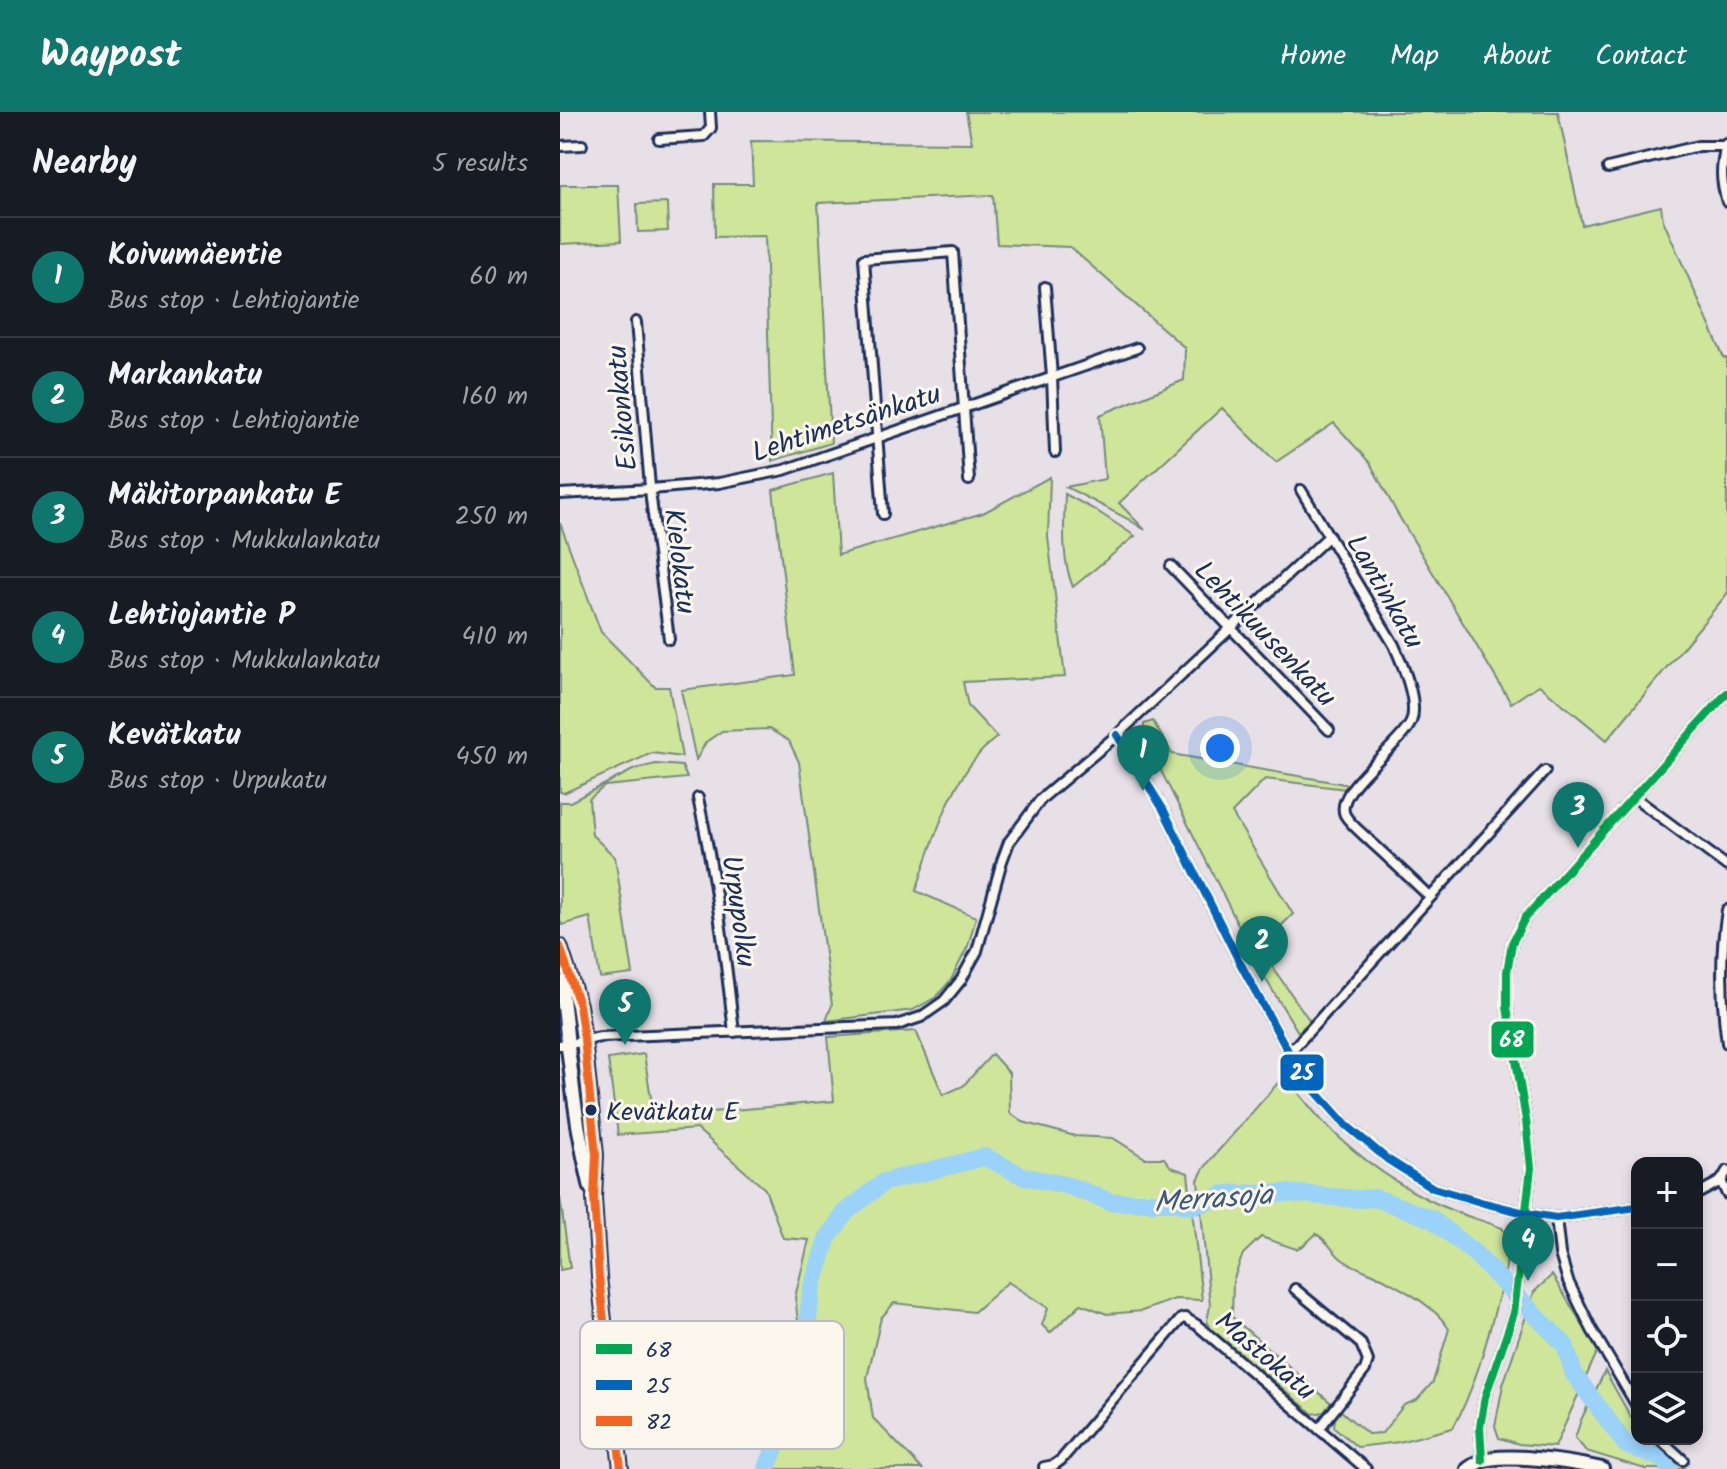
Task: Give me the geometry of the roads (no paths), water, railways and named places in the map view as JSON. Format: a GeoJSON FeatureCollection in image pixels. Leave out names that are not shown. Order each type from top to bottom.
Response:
{"type":"FeatureCollection","features":[{"type":"Feature","properties":{"kind":"street"},"geometry":{"type":"LineString","coordinates":[[659,139],[704,136],[711,128],[710,112]]}},
{"type":"Feature","properties":{"kind":"street"},"geometry":{"type":"LineString","coordinates":[[1608,168],[1698,146],[1726,144],[1721,168],[1727,202]]}},
{"type":"Feature","properties":{"kind":"street"},"geometry":{"type":"LineString","coordinates":[[560,146],[582,145]]}},
{"type":"Feature","properties":{"kind":"street"},"geometry":{"type":"LineString","coordinates":[[883,514],[864,259],[953,252],[969,480]]}},
{"type":"Feature","properties":{"kind":"street"},"geometry":{"type":"LineString","coordinates":[[1045,287],[1055,452]]}},
{"type":"Feature","properties":{"kind":"street","name":"Esikonkatu"},"geometry":{"type":"LineString","coordinates":[[636,322],[651,489]]}},
{"type":"Feature","properties":{"kind":"street","name":"Lehtimetsänkatu"},"geometry":{"type":"LineString","coordinates":[[560,494],[719,483],[784,470],[1137,348]]}},
{"type":"Feature","properties":{"kind":"street","name":"Kielokatu"},"geometry":{"type":"LineString","coordinates":[[651,489],[669,639]]}},
{"type":"Feature","properties":{"kind":"street","name":"Lantinkatu"},"geometry":{"type":"LineString","coordinates":[[1301,490],[1394,645],[1405,669],[1411,696],[1411,722],[1394,746],[1366,772],[1343,805],[1345,814],[1430,897]]}},
{"type":"Feature","properties":{"kind":"street"},"geometry":{"type":"LineString","coordinates":[[564,1039],[897,1025],[921,1017],[944,1001],[961,980],[977,951],[1009,842],[1041,799],[1117,735],[1329,536]]}},
{"type":"Feature","properties":{"kind":"street","name":"Lehtikuusenkatu"},"geometry":{"type":"LineString","coordinates":[[1171,566],[1329,730]]}},
{"type":"Feature","properties":{"kind":"street"},"geometry":{"type":"LineString","coordinates":[[1482,1460],[1480,1427],[1485,1397],[1514,1313],[1530,1176],[1526,1120],[1507,1007],[1507,972],[1512,943],[1525,918],[1727,693]]}},
{"type":"Feature","properties":{"kind":"street"},"geometry":{"type":"LineString","coordinates":[[1117,735],[1163,809],[1289,1053],[1310,1085],[1346,1125],[1387,1159],[1433,1188],[1525,1213],[1556,1218],[1631,1208]]}},
{"type":"Feature","properties":{"kind":"street"},"geometry":{"type":"LineString","coordinates":[[1289,1053],[1545,771]]}},
{"type":"Feature","properties":{"kind":"street"},"geometry":{"type":"LineString","coordinates":[[1634,797],[1727,866]]}},
{"type":"Feature","properties":{"kind":"street","name":"Urpupolku"},"geometry":{"type":"LineString","coordinates":[[698,798],[726,959],[734,1032]]}},
{"type":"Feature","properties":{"kind":"street"},"geometry":{"type":"LineString","coordinates":[[1727,910],[1723,976],[1727,1043]]}},
{"type":"Feature","properties":{"kind":"street"},"geometry":{"type":"LineString","coordinates":[[560,946],[579,1005],[584,1039],[596,1155],[594,1198],[604,1321]]}},
{"type":"Feature","properties":{"kind":"street"},"geometry":{"type":"LineString","coordinates":[[560,982],[566,1007],[564,1039],[583,1155],[594,1198]]}},
{"type":"Feature","properties":{"kind":"street"},"geometry":{"type":"LineString","coordinates":[[1703,1191],[1721,1181],[1727,1171]]}},
{"type":"Feature","properties":{"kind":"street"},"geometry":{"type":"LineString","coordinates":[[1721,1181],[1727,1194]]}},
{"type":"Feature","properties":{"kind":"street"},"geometry":{"type":"LineString","coordinates":[[1556,1218],[1560,1254],[1568,1281],[1592,1330],[1631,1396]]}},
{"type":"Feature","properties":{"kind":"street"},"geometry":{"type":"LineString","coordinates":[[1295,1289],[1361,1344],[1368,1361],[1365,1370],[1319,1429]]}},
{"type":"Feature","properties":{"kind":"street","name":"Mastokatu"},"geometry":{"type":"LineString","coordinates":[[1044,1467],[1061,1460],[1185,1318],[1366,1469]]}},
{"type":"Feature","properties":{"kind":"street"},"geometry":{"type":"LineString","coordinates":[[1667,1445],[1683,1460]]}},
{"type":"Feature","properties":{"kind":"street"},"geometry":{"type":"LineString","coordinates":[[619,1449],[621,1469]]}},
{"type":"Feature","properties":{"kind":"street"},"geometry":{"type":"LineString","coordinates":[[1468,1469],[1482,1460],[1510,1458],[1551,1460],[1602,1469]]}},
{"type":"Feature","properties":{"kind":"waterway","name":"Merrasoja"},"geometry":{"type":"LineString","coordinates":[[808,1321],[811,1291],[827,1239],[846,1212],[884,1182],[985,1157],[1023,1176],[1069,1186],[1111,1202],[1173,1202],[1191,1206],[1224,1194],[1287,1193],[1376,1198],[1432,1219],[1474,1253],[1565,1345],[1574,1374],[1626,1445],[1666,1460],[1669,1469]]}},
{"type":"Feature","properties":{"kind":"waterway","name":"Merrasoja"},"geometry":{"type":"LineString","coordinates":[[767,1469],[775,1449]]}},
{"type":"Feature","properties":{"kind":"place","name":"Koivumäentie"},"geometry":{"type":"Point","coordinates":[1143,791]}},
{"type":"Feature","properties":{"kind":"place","name":"Mäkitorpankatu E"},"geometry":{"type":"Point","coordinates":[1578,848]}},
{"type":"Feature","properties":{"kind":"place","name":"Markankatu"},"geometry":{"type":"Point","coordinates":[1262,982]}},
{"type":"Feature","properties":{"kind":"place","name":"Kevätkatu"},"geometry":{"type":"Point","coordinates":[625,1045]}},
{"type":"Feature","properties":{"kind":"place","name":"Kevätkatu E"},"geometry":{"type":"Point","coordinates":[591,1110]}},
{"type":"Feature","properties":{"kind":"place","name":"Lehtiojantie P"},"geometry":{"type":"Point","coordinates":[1528,1281]}}]}
